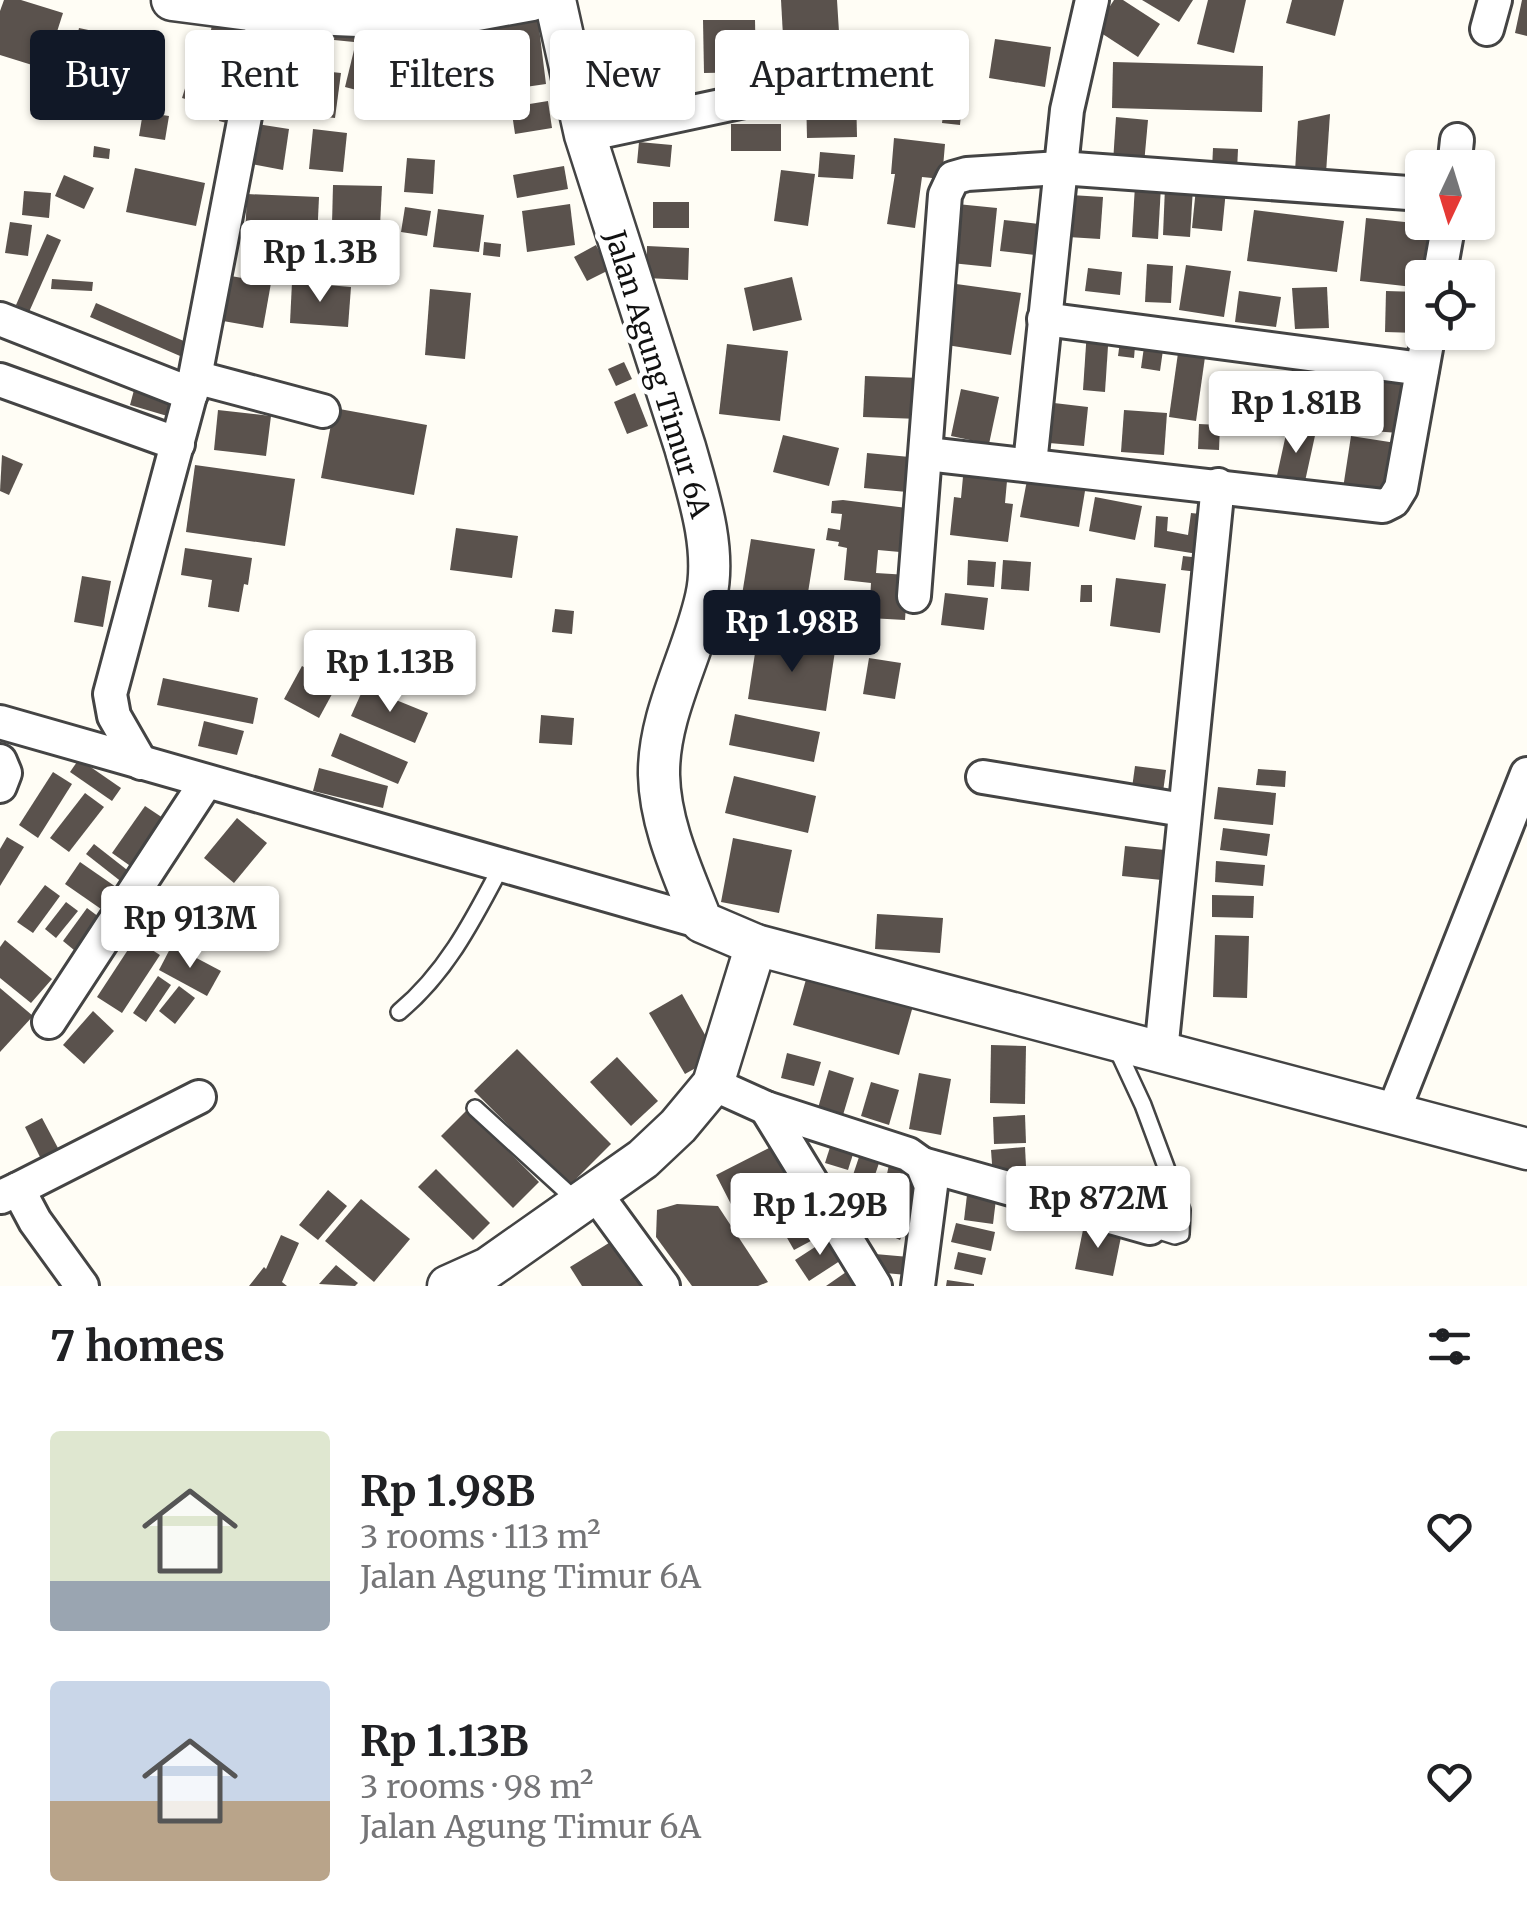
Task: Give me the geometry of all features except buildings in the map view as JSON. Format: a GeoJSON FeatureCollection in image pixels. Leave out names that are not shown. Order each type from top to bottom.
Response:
{"type":"FeatureCollection","features":[{"type":"Feature","properties":{"kind":"street"},"geometry":{"type":"LineString","coordinates":[[172,0],[265,12],[428,19],[532,0]]}},
{"type":"Feature","properties":{"kind":"street","name":"Jalan Agung Timur 6A"},"geometry":{"type":"LineString","coordinates":[[554,0],[585,135],[699,496],[708,550],[707,594],[662,737],[659,776],[673,846],[702,922]]}},
{"type":"Feature","properties":{"kind":"street"},"geometry":{"type":"LineString","coordinates":[[1030,464],[1060,168],[1075,67],[1092,0]]}},
{"type":"Feature","properties":{"kind":"street"},"geometry":{"type":"LineString","coordinates":[[141,763],[114,716],[110,694],[193,385],[265,12]]}},
{"type":"Feature","properties":{"kind":"street"},"geometry":{"type":"LineString","coordinates":[[585,135],[715,107]]}},
{"type":"Feature","properties":{"kind":"street"},"geometry":{"type":"LineString","coordinates":[[914,596],[945,195],[953,178],[1060,168],[1405,193]]}},
{"type":"Feature","properties":{"kind":"street"},"geometry":{"type":"LineString","coordinates":[[0,319],[193,385],[323,411]]}},
{"type":"Feature","properties":{"kind":"street"},"geometry":{"type":"LineString","coordinates":[[1044,319],[1422,369]]}},
{"type":"Feature","properties":{"kind":"street"},"geometry":{"type":"LineString","coordinates":[[927,454],[1389,505],[1401,488],[1426,350]]}},
{"type":"Feature","properties":{"kind":"street"},"geometry":{"type":"LineString","coordinates":[[0,380],[178,444]]}},
{"type":"Feature","properties":{"kind":"street"},"geometry":{"type":"LineString","coordinates":[[1162,1052],[1218,485]]}},
{"type":"Feature","properties":{"kind":"street"},"geometry":{"type":"LineString","coordinates":[[0,722],[702,922],[756,945],[1527,1149]]}},
{"type":"Feature","properties":{"kind":"street"},"geometry":{"type":"LineString","coordinates":[[0,761],[4,772],[0,786]]}},
{"type":"Feature","properties":{"kind":"street"},"geometry":{"type":"LineString","coordinates":[[1392,1115],[1527,774]]}},
{"type":"Feature","properties":{"kind":"street"},"geometry":{"type":"LineString","coordinates":[[983,777],[1183,810]]}},
{"type":"Feature","properties":{"kind":"street"},"geometry":{"type":"LineString","coordinates":[[49,1022],[206,782]]}},
{"type":"Feature","properties":{"kind":"street"},"geometry":{"type":"LineString","coordinates":[[756,945],[738,1095],[876,1286]]}},
{"type":"Feature","properties":{"kind":"street"},"geometry":{"type":"LineString","coordinates":[[448,1286],[494,1277],[678,1126],[738,1095],[908,1154],[922,1164],[1150,1228]]}},
{"type":"Feature","properties":{"kind":"street"},"geometry":{"type":"LineString","coordinates":[[82,1286],[35,1221],[9,1193],[199,1097]]}},
{"type":"Feature","properties":{"kind":"street"},"geometry":{"type":"LineString","coordinates":[[918,1286],[931,1186],[922,1164]]}},
{"type":"Feature","properties":{"kind":"street"},"geometry":{"type":"LineString","coordinates":[[587,1198],[663,1286]]}},
{"type":"Feature","properties":{"kind":"lane"},"geometry":{"type":"LineString","coordinates":[[399,1012],[425,990],[446,964],[502,865]]}},
{"type":"Feature","properties":{"kind":"lane"},"geometry":{"type":"LineString","coordinates":[[1113,1039],[1182,1210],[1180,1234],[1150,1228]]}},
{"type":"Feature","properties":{"kind":"lane"},"geometry":{"type":"LineString","coordinates":[[474,1108],[587,1198]]}}]}
